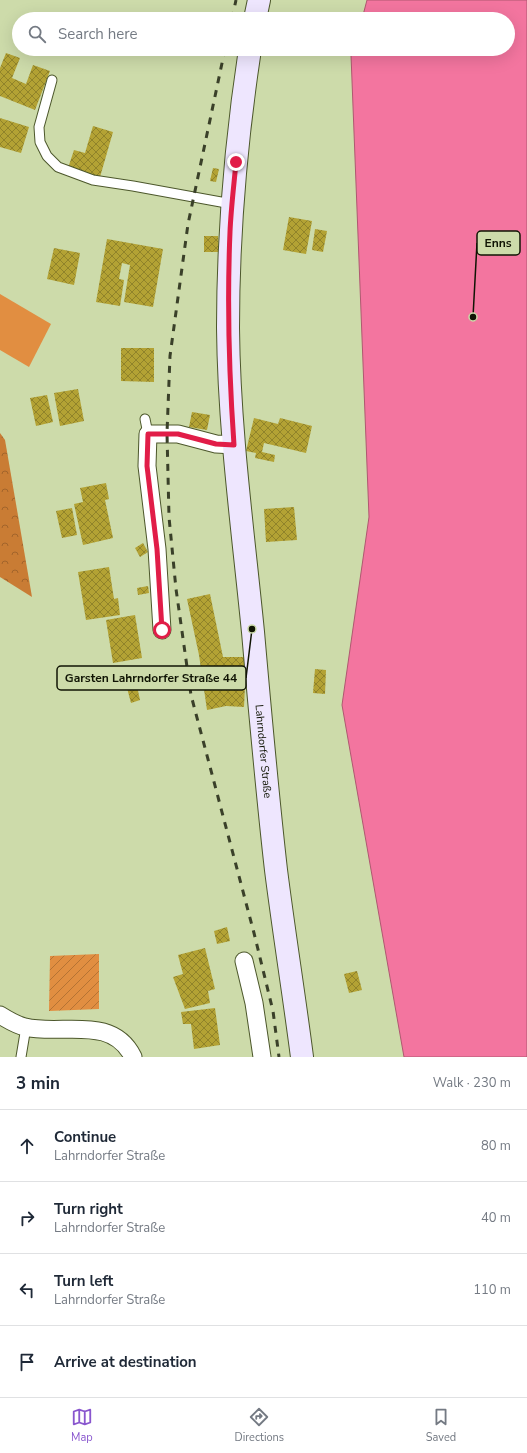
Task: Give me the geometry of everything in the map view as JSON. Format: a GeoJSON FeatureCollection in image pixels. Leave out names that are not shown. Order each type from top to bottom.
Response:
{"type":"FeatureCollection","features":[{"type":"Feature","properties":{"kind":"street"},"geometry":{"type":"LineString","coordinates":[[257,12],[259,0]]}},
{"type":"Feature","properties":{"kind":"street","name":"Lahrndorfer Straße"},"geometry":{"type":"LineString","coordinates":[[249,56],[241,112],[230,230],[228,329],[230,383],[234,445],[276,863],[302,1057]]}},
{"type":"Feature","properties":{"kind":"street"},"geometry":{"type":"LineString","coordinates":[[162,630],[157,549],[147,466],[146,426],[216,444],[234,445]]}},
{"type":"Feature","properties":{"kind":"street"},"geometry":{"type":"LineString","coordinates":[[244,960],[254,1003],[262,1057]]}},
{"type":"Feature","properties":{"kind":"street"},"geometry":{"type":"LineString","coordinates":[[0,1015],[14,1024],[26,1028],[79,1029],[106,1032],[117,1037],[124,1043],[133,1057]]}},
{"type":"Feature","properties":{"kind":"lane"},"geometry":{"type":"LineString","coordinates":[[52,80],[39,127],[40,142],[47,156],[58,167],[93,180],[232,204]]}},
{"type":"Feature","properties":{"kind":"lane"},"geometry":{"type":"LineString","coordinates":[[22,1057],[26,1028]]}},
{"type":"Feature","properties":{"kind":"green space"},"geometry":{"type":"Polygon","coordinates":[[[0,433],[5,440],[32,597],[0,577],[0,433]]]}},
{"type":"Feature","properties":{"kind":"shaded area"},"geometry":{"type":"Polygon","coordinates":[[[367,0],[527,0],[527,1057],[404,1057],[342,705],[369,517],[351,56],[515,56],[515,12],[364,12],[367,0]]]}},
{"type":"Feature","properties":{"kind":"shaded area"},"geometry":{"type":"Polygon","coordinates":[[[0,294],[51,324],[29,367],[0,350],[0,294]]]}},
{"type":"Feature","properties":{"kind":"shaded area"},"geometry":{"type":"Polygon","coordinates":[[[99,954],[99,1009],[49,1011],[50,956],[99,954]]]}},
{"type":"Feature","properties":{"kind":"building"},"geometry":{"type":"Polygon","coordinates":[[[6,53],[20,58],[12,78],[26,84],[33,65],[50,71],[35,110],[0,96],[0,68],[6,53]]]}},
{"type":"Feature","properties":{"kind":"building"},"geometry":{"type":"Polygon","coordinates":[[[0,118],[29,127],[21,153],[0,147],[0,118]]]}},
{"type":"Feature","properties":{"kind":"building"},"geometry":{"type":"Polygon","coordinates":[[[93,126],[113,132],[100,177],[68,168],[74,150],[85,153],[93,126]]]}},
{"type":"Feature","properties":{"kind":"building"},"geometry":{"type":"Polygon","coordinates":[[[213,168],[219,169],[216,182],[210,181],[213,168]]]}},
{"type":"Feature","properties":{"kind":"building"},"geometry":{"type":"Polygon","coordinates":[[[289,217],[312,221],[306,254],[283,250],[289,217]]]}},
{"type":"Feature","properties":{"kind":"building"},"geometry":{"type":"Polygon","coordinates":[[[315,229],[327,231],[323,252],[312,250],[315,229]]]}},
{"type":"Feature","properties":{"kind":"building"},"geometry":{"type":"Polygon","coordinates":[[[204,236],[218,236],[219,252],[204,252],[204,236]]]}},
{"type":"Feature","properties":{"kind":"building"},"geometry":{"type":"Polygon","coordinates":[[[107,239],[163,249],[153,307],[124,302],[130,265],[122,263],[119,279],[124,280],[120,306],[96,302],[107,239]]]}},
{"type":"Feature","properties":{"kind":"building"},"geometry":{"type":"Polygon","coordinates":[[[54,248],[80,253],[74,285],[47,279],[54,248]]]}},
{"type":"Feature","properties":{"kind":"building"},"geometry":{"type":"Polygon","coordinates":[[[121,348],[154,348],[154,382],[121,381],[121,348]]]}},
{"type":"Feature","properties":{"kind":"building"},"geometry":{"type":"Polygon","coordinates":[[[78,389],[84,421],[60,426],[54,393],[78,389]]]}},
{"type":"Feature","properties":{"kind":"building"},"geometry":{"type":"Polygon","coordinates":[[[47,395],[53,422],[36,426],[30,398],[47,395]]]}},
{"type":"Feature","properties":{"kind":"building"},"geometry":{"type":"Polygon","coordinates":[[[192,412],[210,415],[207,430],[189,427],[192,412]]]}},
{"type":"Feature","properties":{"kind":"building"},"geometry":{"type":"Polygon","coordinates":[[[254,418],[278,424],[280,418],[312,426],[306,453],[264,443],[262,452],[275,455],[274,462],[255,458],[256,453],[246,451],[254,418]]]}},
{"type":"Feature","properties":{"kind":"building"},"geometry":{"type":"Polygon","coordinates":[[[106,483],[109,499],[105,500],[113,538],[83,545],[74,504],[83,502],[80,488],[106,483]]]}},
{"type":"Feature","properties":{"kind":"building"},"geometry":{"type":"Polygon","coordinates":[[[294,507],[297,540],[266,542],[264,509],[294,507]]]}},
{"type":"Feature","properties":{"kind":"building"},"geometry":{"type":"Polygon","coordinates":[[[72,508],[77,535],[62,538],[56,511],[72,508]]]}},
{"type":"Feature","properties":{"kind":"building"},"geometry":{"type":"Polygon","coordinates":[[[143,543],[148,552],[140,557],[135,548],[143,543]]]}},
{"type":"Feature","properties":{"kind":"building"},"geometry":{"type":"Polygon","coordinates":[[[109,567],[114,599],[118,598],[120,615],[86,620],[78,572],[109,567]]]}},
{"type":"Feature","properties":{"kind":"building"},"geometry":{"type":"Polygon","coordinates":[[[148,586],[149,593],[138,595],[137,588],[148,586]]]}},
{"type":"Feature","properties":{"kind":"building"},"geometry":{"type":"Polygon","coordinates":[[[210,594],[223,657],[244,657],[244,664],[246,664],[244,707],[226,706],[207,710],[199,655],[187,599],[210,594]]]}},
{"type":"Feature","properties":{"kind":"building"},"geometry":{"type":"Polygon","coordinates":[[[135,615],[142,658],[113,663],[106,620],[135,615]]]}},
{"type":"Feature","properties":{"kind":"building"},"geometry":{"type":"Polygon","coordinates":[[[315,669],[326,670],[325,694],[313,693],[315,669]]]}},
{"type":"Feature","properties":{"kind":"building"},"geometry":{"type":"Polygon","coordinates":[[[137,686],[140,700],[131,703],[127,688],[137,686]]]}},
{"type":"Feature","properties":{"kind":"building"},"geometry":{"type":"Polygon","coordinates":[[[227,927],[230,941],[217,944],[214,931],[227,927]]]}},
{"type":"Feature","properties":{"kind":"building"},"geometry":{"type":"Polygon","coordinates":[[[205,948],[215,989],[208,991],[210,1003],[185,1009],[173,977],[183,974],[178,955],[205,948]]]}},
{"type":"Feature","properties":{"kind":"building"},"geometry":{"type":"Polygon","coordinates":[[[357,971],[362,990],[349,993],[344,974],[357,971]]]}},
{"type":"Feature","properties":{"kind":"building"},"geometry":{"type":"Polygon","coordinates":[[[215,1008],[220,1045],[194,1049],[191,1024],[183,1024],[181,1012],[215,1008]]]}},
{"type":"Feature","properties":{"kind":"railway"},"geometry":{"type":"LineString","coordinates":[[233,12],[236,0]]}},
{"type":"Feature","properties":{"kind":"railway"},"geometry":{"type":"LineString","coordinates":[[224,56],[188,224],[170,356],[167,433],[169,517],[176,589],[191,695],[254,933],[273,1011],[279,1057]]}},
{"type":"Feature","properties":{"kind":"place","name":"Enns"},"geometry":{"type":"Point","coordinates":[473,317]}},
{"type":"Feature","properties":{"kind":"place","name":"Garsten Lahrndorfer Straße 44"},"geometry":{"type":"Point","coordinates":[252,629]}},
{"type":"Feature","properties":{"kind":"route"},"geometry":{"type":"LineString","coordinates":[[162,630],[157,549],[147,466],[148,434],[178,434],[216,444],[234,445],[228,329],[230,230],[236,162]]}}]}
